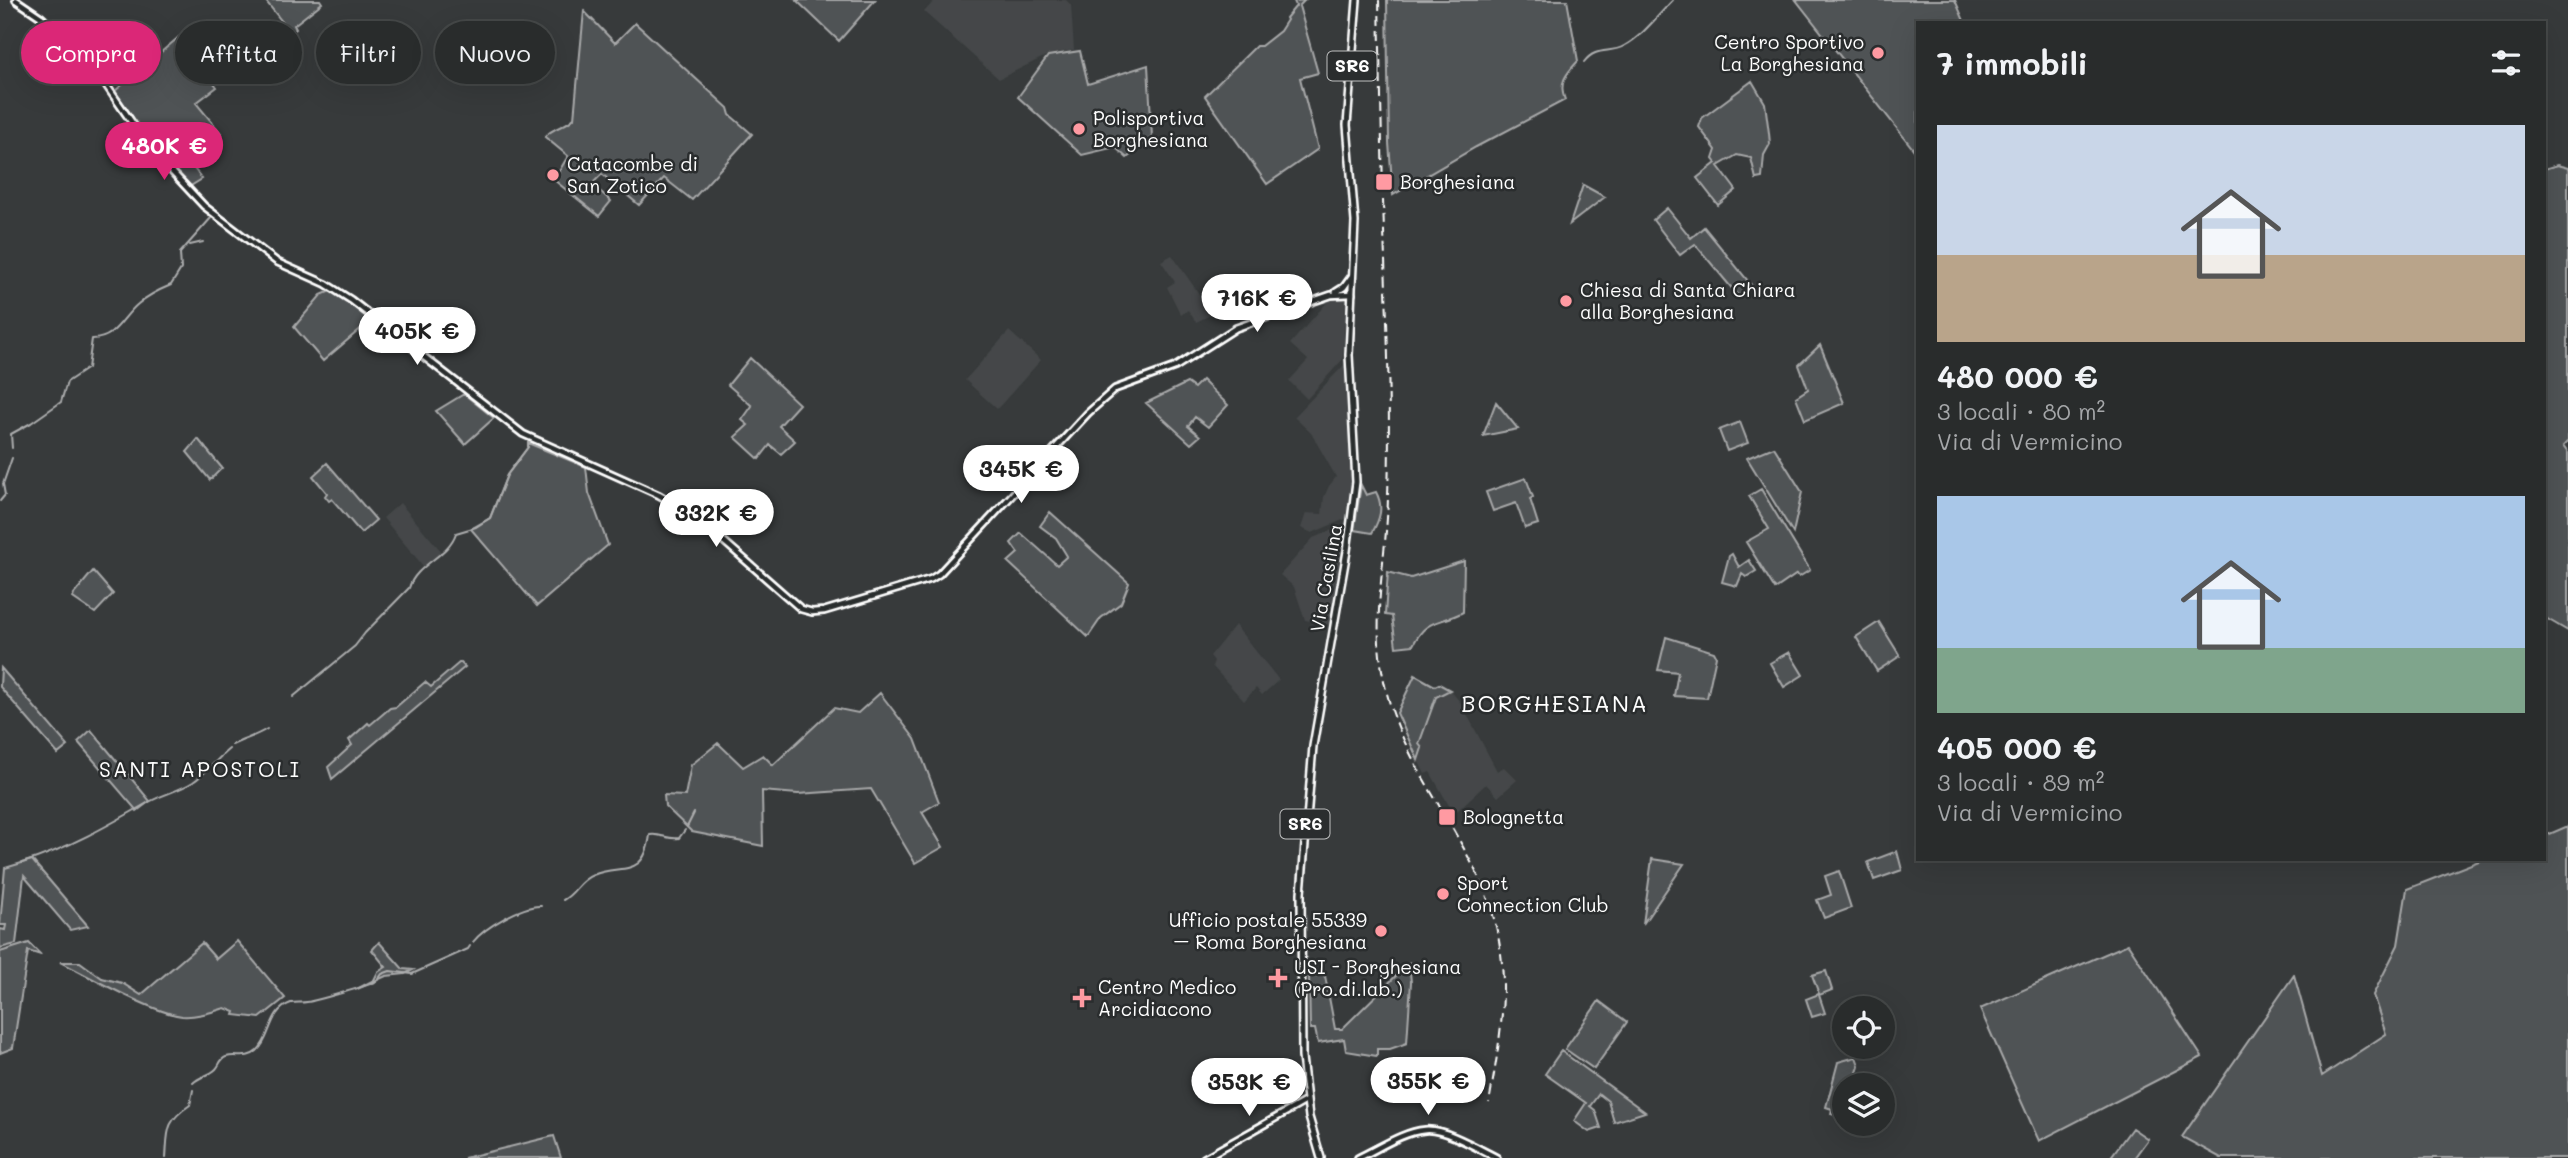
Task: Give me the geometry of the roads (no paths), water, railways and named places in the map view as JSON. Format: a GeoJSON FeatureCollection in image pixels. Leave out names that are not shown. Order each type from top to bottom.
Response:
{"type":"FeatureCollection","features":[{"type":"Feature","properties":{"kind":"main road"},"geometry":{"type":"LineString","coordinates":[[16,0],[43,19],[89,62],[150,148],[213,214],[277,262],[326,284],[351,300],[523,434],[654,493],[691,513],[805,611],[822,611],[934,578],[951,563],[1087,412],[1109,393],[1178,366],[1234,329],[1331,295],[1341,290],[1352,275]]}},
{"type":"Feature","properties":{"kind":"main road","name":"Via Casilina"},"geometry":{"type":"LineString","coordinates":[[1321,1158],[1311,1129],[1306,1101],[1301,1040],[1301,882],[1313,742],[1346,559],[1356,487],[1357,465],[1349,358],[1356,225],[1347,121],[1357,0]]}},
{"type":"Feature","properties":{"kind":"main road"},"geometry":{"type":"LineString","coordinates":[[1341,290],[1352,291]]}},
{"type":"Feature","properties":{"kind":"main road"},"geometry":{"type":"LineString","coordinates":[[1331,295],[1352,291]]}},
{"type":"Feature","properties":{"kind":"main road"},"geometry":{"type":"LineString","coordinates":[[1204,1158],[1306,1101]]}},
{"type":"Feature","properties":{"kind":"main road"},"geometry":{"type":"LineString","coordinates":[[1358,1158],[1404,1136],[1428,1130],[1444,1134],[1497,1158]]}},
{"type":"Feature","properties":{"kind":"waterway"},"geometry":{"type":"LineString","coordinates":[[1584,62],[1593,54],[1619,48],[1631,42],[1673,0]]}},
{"type":"Feature","properties":{"kind":"waterway"},"geometry":{"type":"LineString","coordinates":[[12,448],[11,434],[61,402],[67,382],[88,368],[92,339],[113,331],[142,301],[171,285],[181,269],[180,253],[211,218]]}},
{"type":"Feature","properties":{"kind":"waterway"},"geometry":{"type":"LineString","coordinates":[[190,245],[203,242]]}},
{"type":"Feature","properties":{"kind":"waterway"},"geometry":{"type":"LineString","coordinates":[[293,697],[355,646],[409,588],[418,573],[446,548],[456,533],[476,527],[490,518],[507,475],[528,447],[528,443]]}},
{"type":"Feature","properties":{"kind":"waterway"},"geometry":{"type":"LineString","coordinates":[[0,501],[5,495],[3,484],[12,458]]}},
{"type":"Feature","properties":{"kind":"waterway"},"geometry":{"type":"LineString","coordinates":[[232,745],[267,729]]}},
{"type":"Feature","properties":{"kind":"waterway"},"geometry":{"type":"LineString","coordinates":[[22,863],[71,844],[154,799],[188,785],[229,749]]}},
{"type":"Feature","properties":{"kind":"waterway"},"geometry":{"type":"LineString","coordinates":[[687,827],[694,813]]}},
{"type":"Feature","properties":{"kind":"waterway"},"geometry":{"type":"LineString","coordinates":[[563,900],[588,877],[637,864],[647,849],[650,835],[679,838],[685,830]]}},
{"type":"Feature","properties":{"kind":"waterway"},"geometry":{"type":"LineString","coordinates":[[473,942],[504,918],[524,909],[541,906]]}},
{"type":"Feature","properties":{"kind":"waterway"},"geometry":{"type":"LineString","coordinates":[[193,1083],[213,1071],[224,1058],[249,1055],[257,1051],[278,1012],[291,1003],[312,1001],[364,986],[390,971],[412,974],[470,946]]}},
{"type":"Feature","properties":{"kind":"waterway"},"geometry":{"type":"LineString","coordinates":[[166,1158],[169,1127],[190,1105],[193,1090]]}},
{"type":"Feature","properties":{"kind":"railway"},"geometry":{"type":"LineString","coordinates":[[1379,0],[1383,194]]}},
{"type":"Feature","properties":{"kind":"railway"},"geometry":{"type":"LineString","coordinates":[[1383,200],[1389,459],[1379,605],[1379,648],[1388,698],[1397,724],[1475,870],[1497,929],[1503,985],[1502,1014],[1489,1103]]}},
{"type":"Feature","properties":{"kind":"place","name":"Centro Sportivo La Borghesiana"},"geometry":{"type":"Point","coordinates":[1878,53]}},
{"type":"Feature","properties":{"kind":"place","name":"Polisportiva Borghesiana"},"geometry":{"type":"Point","coordinates":[1079,129]}},
{"type":"Feature","properties":{"kind":"place","name":"Catacombe di San Zotico"},"geometry":{"type":"Point","coordinates":[553,175]}},
{"type":"Feature","properties":{"kind":"place","name":"Borghesiana"},"geometry":{"type":"Point","coordinates":[1384,182]}},
{"type":"Feature","properties":{"kind":"place","name":"Chiesa di Santa Chiara alla Borghesiana"},"geometry":{"type":"Point","coordinates":[1566,301]}},
{"type":"Feature","properties":{"kind":"place","name":"Bolognetta"},"geometry":{"type":"Point","coordinates":[1447,817]}},
{"type":"Feature","properties":{"kind":"place","name":"Sport Connection Club"},"geometry":{"type":"Point","coordinates":[1443,894]}},
{"type":"Feature","properties":{"kind":"place","name":"Ufficio postale 55339 – Roma Borghesiana"},"geometry":{"type":"Point","coordinates":[1381,931]}},
{"type":"Feature","properties":{"kind":"place","name":"USI - Borghesiana (Pro.di.lab.)"},"geometry":{"type":"Point","coordinates":[1278,978]}},
{"type":"Feature","properties":{"kind":"place","name":"Centro Medico Arcidiacono"},"geometry":{"type":"Point","coordinates":[1082,998]}},
{"type":"Feature","properties":{"kind":"district","name":"BORGHESIANA"},"geometry":{"type":"Point","coordinates":[1555,704]}},
{"type":"Feature","properties":{"kind":"district","name":"SANTI APOSTOLI"},"geometry":{"type":"Point","coordinates":[200,770]}}]}
